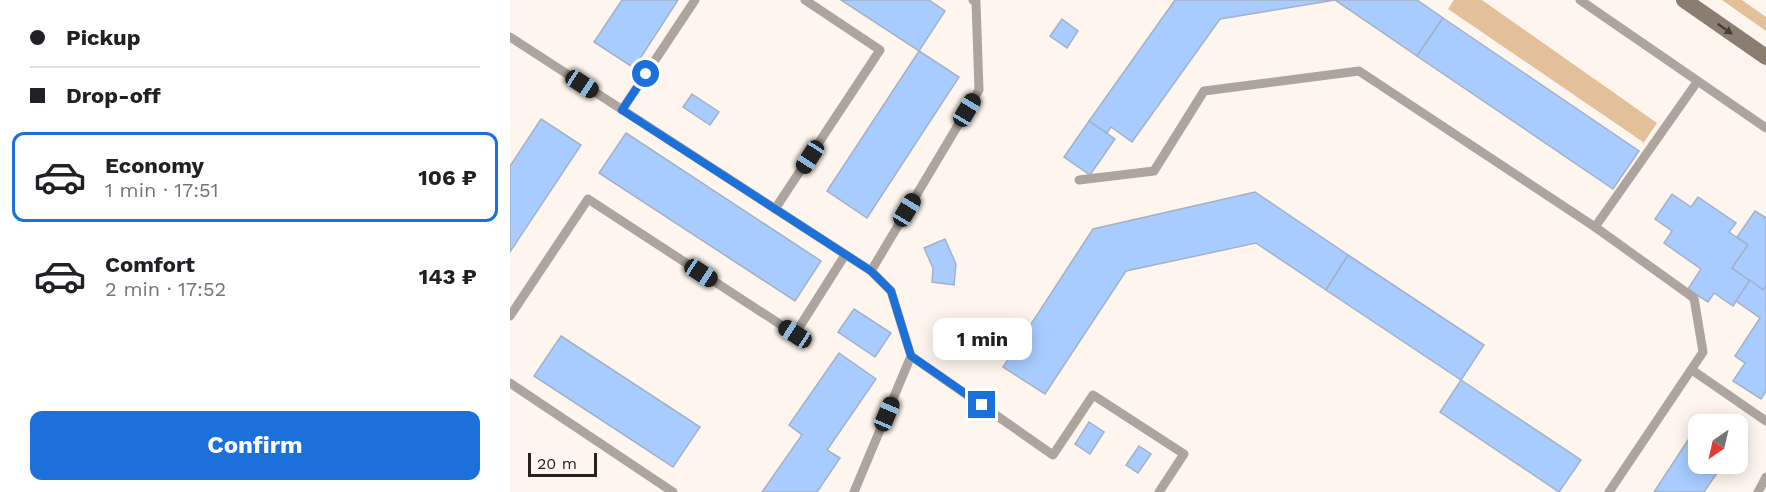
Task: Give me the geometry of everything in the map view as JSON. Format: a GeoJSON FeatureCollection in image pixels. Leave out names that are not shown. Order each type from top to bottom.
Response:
{"type":"FeatureCollection","features":[{"type":"Feature","properties":{"kind":"main road"},"geometry":{"type":"LineString","coordinates":[[1684,0],[1766,57]]}},
{"type":"Feature","properties":{"kind":"lane"},"geometry":{"type":"LineString","coordinates":[[622,110],[694,0]]}},
{"type":"Feature","properties":{"kind":"lane"},"geometry":{"type":"LineString","coordinates":[[775,209],[880,50],[805,0]]}},
{"type":"Feature","properties":{"kind":"lane"},"geometry":{"type":"LineString","coordinates":[[1580,0],[1766,128]]}},
{"type":"Feature","properties":{"kind":"lane"},"geometry":{"type":"LineString","coordinates":[[871,271],[979,90],[975,1]]}},
{"type":"Feature","properties":{"kind":"lane"},"geometry":{"type":"LineString","coordinates":[[510,37],[871,271],[891,291],[911,356],[1053,455],[1093,395],[1184,454],[1159,492]]}},
{"type":"Feature","properties":{"kind":"lane"},"geometry":{"type":"LineString","coordinates":[[1079,180],[1154,171],[1204,91],[1359,71],[1595,226],[1694,298],[1703,352],[1609,492]]}},
{"type":"Feature","properties":{"kind":"lane"},"geometry":{"type":"LineString","coordinates":[[1595,226],[1697,81]]}},
{"type":"Feature","properties":{"kind":"lane"},"geometry":{"type":"LineString","coordinates":[[510,316],[588,199],[795,334],[845,255]]}},
{"type":"Feature","properties":{"kind":"lane"},"geometry":{"type":"LineString","coordinates":[[854,492],[911,356]]}},
{"type":"Feature","properties":{"kind":"lane"},"geometry":{"type":"LineString","coordinates":[[1692,370],[1766,421]]}},
{"type":"Feature","properties":{"kind":"lane"},"geometry":{"type":"LineString","coordinates":[[510,383],[673,492]]}},
{"type":"Feature","properties":{"kind":"lane"},"geometry":{"type":"LineString","coordinates":[[1758,492],[1766,477]]}},
{"type":"Feature","properties":{"kind":"shaded area"},"geometry":{"type":"Polygon","coordinates":[[[1454,0],[1482,0],[1657,123],[1642,145],[1643,142],[1448,9],[1454,0]]]}},
{"type":"Feature","properties":{"kind":"shaded area"},"geometry":{"type":"Polygon","coordinates":[[[1722,0],[1742,0],[1766,17],[1766,31],[1722,0]]]}},
{"type":"Feature","properties":{"kind":"building"},"geometry":{"type":"Polygon","coordinates":[[[622,0],[678,0],[634,68],[594,42],[622,0]]]}},
{"type":"Feature","properties":{"kind":"building"},"geometry":{"type":"Polygon","coordinates":[[[841,0],[929,0],[945,11],[919,51],[841,0]]]}},
{"type":"Feature","properties":{"kind":"building"},"geometry":{"type":"Polygon","coordinates":[[[1175,0],[1335,0],[1220,19],[1132,142],[1111,127],[1107,133],[1089,121],[1175,0]]]}},
{"type":"Feature","properties":{"kind":"building"},"geometry":{"type":"Polygon","coordinates":[[[1335,0],[1417,0],[1443,18],[1417,56],[1335,0]]]}},
{"type":"Feature","properties":{"kind":"building"},"geometry":{"type":"Polygon","coordinates":[[[1443,18],[1639,151],[1613,189],[1417,56],[1443,18]]]}},
{"type":"Feature","properties":{"kind":"building"},"geometry":{"type":"Polygon","coordinates":[[[1062,19],[1078,31],[1067,48],[1050,36],[1062,19]]]}},
{"type":"Feature","properties":{"kind":"building"},"geometry":{"type":"Polygon","coordinates":[[[919,51],[959,77],[867,218],[827,191],[919,51]]]}},
{"type":"Feature","properties":{"kind":"building"},"geometry":{"type":"Polygon","coordinates":[[[692,94],[719,112],[710,125],[683,107],[692,94]]]}},
{"type":"Feature","properties":{"kind":"building"},"geometry":{"type":"Polygon","coordinates":[[[541,119],[581,145],[510,252],[510,166],[541,119]]]}},
{"type":"Feature","properties":{"kind":"building"},"geometry":{"type":"Polygon","coordinates":[[[1089,121],[1115,139],[1090,175],[1064,157],[1089,121]]]}},
{"type":"Feature","properties":{"kind":"building"},"geometry":{"type":"Polygon","coordinates":[[[626,133],[821,261],[795,301],[599,173],[626,133]]]}},
{"type":"Feature","properties":{"kind":"building"},"geometry":{"type":"Polygon","coordinates":[[[1255,192],[1348,255],[1326,290],[1256,243],[1126,271],[1045,394],[1003,367],[1093,229],[1255,192]]]}},
{"type":"Feature","properties":{"kind":"building"},"geometry":{"type":"Polygon","coordinates":[[[1672,194],[1691,207],[1698,197],[1736,223],[1729,232],[1748,245],[1732,268],[1750,280],[1733,306],[1714,293],[1708,302],[1688,289],[1701,269],[1664,243],[1672,231],[1655,219],[1672,194]]]}},
{"type":"Feature","properties":{"kind":"building"},"geometry":{"type":"Polygon","coordinates":[[[1755,211],[1766,218],[1766,286],[1763,290],[1732,268],[1748,245],[1737,237],[1755,211]]]}},
{"type":"Feature","properties":{"kind":"building"},"geometry":{"type":"Polygon","coordinates":[[[945,239],[956,264],[954,285],[932,282],[933,268],[924,248],[945,239]]]}},
{"type":"Feature","properties":{"kind":"building"},"geometry":{"type":"Polygon","coordinates":[[[1348,255],[1484,345],[1461,380],[1326,290],[1348,255]]]}},
{"type":"Feature","properties":{"kind":"building"},"geometry":{"type":"Polygon","coordinates":[[[1750,280],[1763,290],[1766,286],[1766,391],[1761,399],[1733,381],[1745,363],[1735,356],[1760,318],[1736,301],[1750,280]]]}},
{"type":"Feature","properties":{"kind":"building"},"geometry":{"type":"Polygon","coordinates":[[[854,309],[891,333],[875,357],[838,332],[854,309]]]}},
{"type":"Feature","properties":{"kind":"building"},"geometry":{"type":"Polygon","coordinates":[[[561,336],[700,427],[673,467],[534,376],[561,336]]]}},
{"type":"Feature","properties":{"kind":"building"},"geometry":{"type":"Polygon","coordinates":[[[839,353],[876,379],[827,450],[840,458],[817,492],[762,492],[802,435],[789,425],[839,353]]]}},
{"type":"Feature","properties":{"kind":"building"},"geometry":{"type":"Polygon","coordinates":[[[1461,380],[1581,460],[1559,492],[1440,412],[1461,380]]]}},
{"type":"Feature","properties":{"kind":"building"},"geometry":{"type":"Polygon","coordinates":[[[1089,422],[1104,432],[1090,454],[1075,444],[1089,422]]]}},
{"type":"Feature","properties":{"kind":"building"},"geometry":{"type":"Polygon","coordinates":[[[1688,440],[1688,474],[1716,474],[1704,492],[1654,492],[1688,440]]]}},
{"type":"Feature","properties":{"kind":"building"},"geometry":{"type":"Polygon","coordinates":[[[1139,446],[1151,454],[1138,473],[1126,465],[1139,446]]]}},
{"type":"Feature","properties":{"kind":"route"},"geometry":{"type":"LineString","coordinates":[[646,74],[622,110],[871,271],[891,291],[911,356],[982,405]]}}]}
